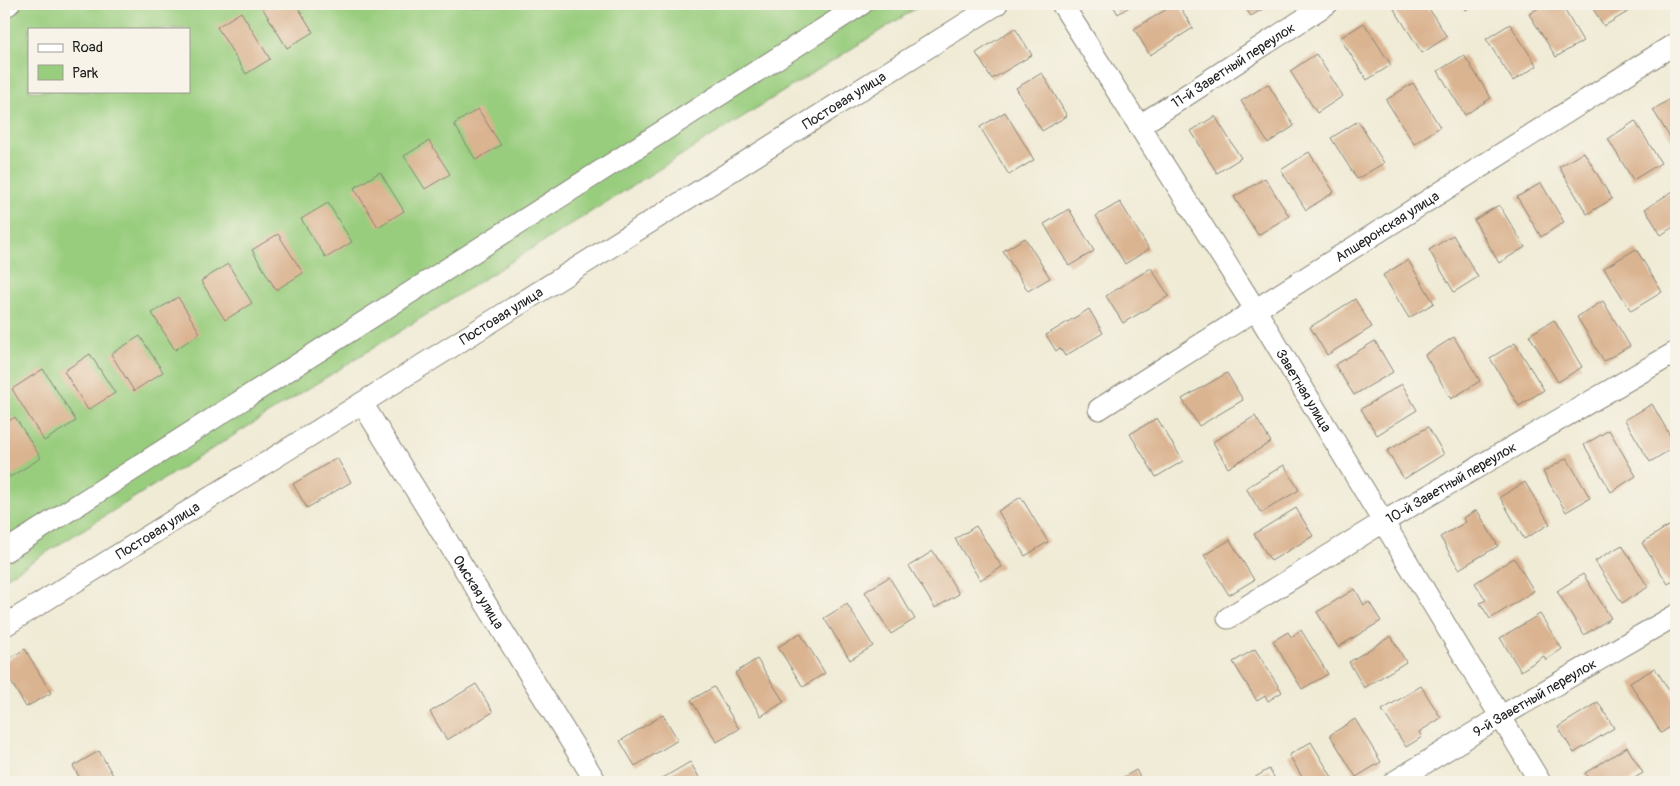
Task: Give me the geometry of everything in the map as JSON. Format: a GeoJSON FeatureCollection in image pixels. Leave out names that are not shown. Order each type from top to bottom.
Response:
{"type":"FeatureCollection","features":[{"type":"Feature","properties":{"kind":"street"},"geometry":{"type":"LineString","coordinates":[[4,7],[9,4]]}},
{"type":"Feature","properties":{"kind":"street"},"geometry":{"type":"LineString","coordinates":[[4,552],[862,4]]}},
{"type":"Feature","properties":{"kind":"street","name":"Постовая улица"},"geometry":{"type":"LineString","coordinates":[[4,626],[997,4]]}},
{"type":"Feature","properties":{"kind":"street","name":"Заветная улица"},"geometry":{"type":"LineString","coordinates":[[1062,4],[1255,309],[1540,782]]}},
{"type":"Feature","properties":{"kind":"street","name":"11-й Заветный переулок"},"geometry":{"type":"LineString","coordinates":[[1139,126],[1327,4]]}},
{"type":"Feature","properties":{"kind":"street","name":"Апшеронская улица"},"geometry":{"type":"LineString","coordinates":[[1099,410],[1255,309],[1676,44]]}},
{"type":"Feature","properties":{"kind":"street","name":"10-й Заветный переулок"},"geometry":{"type":"LineString","coordinates":[[1228,618],[1383,522],[1676,352]]}},
{"type":"Feature","properties":{"kind":"street","name":"Омская улица"},"geometry":{"type":"LineString","coordinates":[[362,403],[596,782]]}},
{"type":"Feature","properties":{"kind":"street","name":"9-й Заветный переулок"},"geometry":{"type":"LineString","coordinates":[[1394,782],[1500,717],[1676,615]]}},
{"type":"Feature","properties":{"kind":"green space"},"geometry":{"type":"Polygon","coordinates":[[[4,4],[923,4],[4,579],[4,4]]]}},
{"type":"Feature","properties":{"kind":"building"},"geometry":{"type":"Polygon","coordinates":[[[260,4],[296,4],[313,32],[287,48],[260,4]]]}},
{"type":"Feature","properties":{"kind":"building"},"geometry":{"type":"Polygon","coordinates":[[[1112,4],[1134,4],[1118,14],[1112,4]]]}},
{"type":"Feature","properties":{"kind":"building"},"geometry":{"type":"Polygon","coordinates":[[[1178,4],[1193,28],[1150,55],[1134,29],[1178,4]]]}},
{"type":"Feature","properties":{"kind":"building"},"geometry":{"type":"Polygon","coordinates":[[[1243,4],[1271,4],[1251,16],[1243,4]]]}},
{"type":"Feature","properties":{"kind":"building"},"geometry":{"type":"Polygon","coordinates":[[[1403,4],[1426,4],[1447,37],[1422,53],[1394,9],[1403,4]]]}},
{"type":"Feature","properties":{"kind":"building"},"geometry":{"type":"Polygon","coordinates":[[[1462,4],[1476,4],[1466,10],[1462,4]]]}},
{"type":"Feature","properties":{"kind":"building"},"geometry":{"type":"Polygon","coordinates":[[[1545,4],[1561,4],[1583,41],[1556,57],[1529,14],[1545,4]]]}},
{"type":"Feature","properties":{"kind":"building"},"geometry":{"type":"Polygon","coordinates":[[[1590,4],[1627,4],[1631,10],[1604,26],[1590,4]]]}},
{"type":"Feature","properties":{"kind":"building"},"geometry":{"type":"Polygon","coordinates":[[[241,12],[270,59],[246,74],[217,27],[241,12]]]}},
{"type":"Feature","properties":{"kind":"building"},"geometry":{"type":"Polygon","coordinates":[[[1364,23],[1391,65],[1367,80],[1340,38],[1364,23]]]}},
{"type":"Feature","properties":{"kind":"building"},"geometry":{"type":"Polygon","coordinates":[[[1510,24],[1537,66],[1513,81],[1486,39],[1510,24]]]}},
{"type":"Feature","properties":{"kind":"building"},"geometry":{"type":"Polygon","coordinates":[[[1015,28],[1032,55],[992,79],[976,53],[1015,28]]]}},
{"type":"Feature","properties":{"kind":"building"},"geometry":{"type":"Polygon","coordinates":[[[1316,54],[1343,96],[1317,113],[1290,71],[1316,54]]]}},
{"type":"Feature","properties":{"kind":"building"},"geometry":{"type":"Polygon","coordinates":[[[1464,55],[1491,98],[1465,115],[1438,71],[1464,55]]]}},
{"type":"Feature","properties":{"kind":"building"},"geometry":{"type":"Polygon","coordinates":[[[1042,73],[1067,116],[1042,131],[1016,88],[1042,73]]]}},
{"type":"Feature","properties":{"kind":"building"},"geometry":{"type":"Polygon","coordinates":[[[1413,83],[1440,127],[1414,144],[1386,100],[1413,83]]]}},
{"type":"Feature","properties":{"kind":"building"},"geometry":{"type":"Polygon","coordinates":[[[1268,84],[1294,126],[1268,143],[1241,101],[1268,84]]]}},
{"type":"Feature","properties":{"kind":"building"},"geometry":{"type":"Polygon","coordinates":[[[1676,95],[1676,147],[1653,110],[1676,95]]]}},
{"type":"Feature","properties":{"kind":"building"},"geometry":{"type":"Polygon","coordinates":[[[478,109],[501,145],[476,160],[454,124],[478,109]]]}},
{"type":"Feature","properties":{"kind":"building"},"geometry":{"type":"Polygon","coordinates":[[[1005,112],[1034,160],[1009,175],[980,127],[1005,112]]]}},
{"type":"Feature","properties":{"kind":"building"},"geometry":{"type":"Polygon","coordinates":[[[1215,116],[1241,158],[1217,173],[1191,131],[1215,116]]]}},
{"type":"Feature","properties":{"kind":"building"},"geometry":{"type":"Polygon","coordinates":[[[1358,121],[1384,163],[1357,179],[1331,138],[1358,121]]]}},
{"type":"Feature","properties":{"kind":"building"},"geometry":{"type":"Polygon","coordinates":[[[1635,121],[1661,163],[1633,180],[1608,139],[1635,121]]]}},
{"type":"Feature","properties":{"kind":"building"},"geometry":{"type":"Polygon","coordinates":[[[429,141],[450,174],[425,189],[404,156],[429,141]]]}},
{"type":"Feature","properties":{"kind":"building"},"geometry":{"type":"Polygon","coordinates":[[[1309,152],[1334,192],[1306,210],[1281,170],[1309,152]]]}},
{"type":"Feature","properties":{"kind":"building"},"geometry":{"type":"Polygon","coordinates":[[[1584,152],[1612,199],[1587,214],[1559,167],[1584,152]]]}},
{"type":"Feature","properties":{"kind":"building"},"geometry":{"type":"Polygon","coordinates":[[[380,172],[404,211],[378,227],[354,188],[380,172]]]}},
{"type":"Feature","properties":{"kind":"building"},"geometry":{"type":"Polygon","coordinates":[[[1265,178],[1289,216],[1258,235],[1234,197],[1265,178]]]}},
{"type":"Feature","properties":{"kind":"building"},"geometry":{"type":"Polygon","coordinates":[[[1541,183],[1564,222],[1541,237],[1517,197],[1541,183]]]}},
{"type":"Feature","properties":{"kind":"building"},"geometry":{"type":"Polygon","coordinates":[[[1676,189],[1676,225],[1661,235],[1645,209],[1676,189]]]}},
{"type":"Feature","properties":{"kind":"building"},"geometry":{"type":"Polygon","coordinates":[[[1120,202],[1149,249],[1125,264],[1096,216],[1120,202]]]}},
{"type":"Feature","properties":{"kind":"building"},"geometry":{"type":"Polygon","coordinates":[[[328,203],[352,242],[326,258],[301,219],[328,203]]]}},
{"type":"Feature","properties":{"kind":"building"},"geometry":{"type":"Polygon","coordinates":[[[1499,205],[1525,247],[1499,263],[1474,220],[1499,205]]]}},
{"type":"Feature","properties":{"kind":"building"},"geometry":{"type":"Polygon","coordinates":[[[1069,209],[1094,251],[1069,266],[1044,224],[1069,209]]]}},
{"type":"Feature","properties":{"kind":"building"},"geometry":{"type":"Polygon","coordinates":[[[278,234],[303,273],[276,290],[252,250],[278,234]]]}},
{"type":"Feature","properties":{"kind":"building"},"geometry":{"type":"Polygon","coordinates":[[[1453,235],[1478,277],[1454,292],[1429,250],[1453,235]]]}},
{"type":"Feature","properties":{"kind":"building"},"geometry":{"type":"Polygon","coordinates":[[[1025,238],[1050,278],[1028,291],[1003,251],[1025,238]]]}},
{"type":"Feature","properties":{"kind":"building"},"geometry":{"type":"Polygon","coordinates":[[[1636,249],[1662,292],[1631,311],[1604,268],[1636,249]]]}},
{"type":"Feature","properties":{"kind":"building"},"geometry":{"type":"Polygon","coordinates":[[[1408,260],[1434,303],[1409,318],[1383,275],[1408,260]]]}},
{"type":"Feature","properties":{"kind":"building"},"geometry":{"type":"Polygon","coordinates":[[[228,264],[252,303],[225,320],[201,281],[228,264]]]}},
{"type":"Feature","properties":{"kind":"building"},"geometry":{"type":"Polygon","coordinates":[[[1151,268],[1169,296],[1123,323],[1106,296],[1151,268]]]}},
{"type":"Feature","properties":{"kind":"building"},"geometry":{"type":"Polygon","coordinates":[[[178,297],[200,333],[175,350],[152,313],[178,297]]]}},
{"type":"Feature","properties":{"kind":"building"},"geometry":{"type":"Polygon","coordinates":[[[1355,299],[1372,327],[1327,355],[1310,327],[1355,299]]]}},
{"type":"Feature","properties":{"kind":"building"},"geometry":{"type":"Polygon","coordinates":[[[1603,301],[1630,346],[1604,361],[1577,317],[1603,301]]]}},
{"type":"Feature","properties":{"kind":"building"},"geometry":{"type":"Polygon","coordinates":[[[1089,309],[1103,333],[1065,356],[1060,348],[1056,351],[1046,335],[1089,309]]]}},
{"type":"Feature","properties":{"kind":"building"},"geometry":{"type":"Polygon","coordinates":[[[1554,320],[1582,367],[1558,382],[1529,335],[1554,320]]]}},
{"type":"Feature","properties":{"kind":"building"},"geometry":{"type":"Polygon","coordinates":[[[140,336],[163,372],[134,391],[111,354],[140,336]]]}},
{"type":"Feature","properties":{"kind":"building"},"geometry":{"type":"Polygon","coordinates":[[[1454,337],[1480,381],[1451,399],[1425,355],[1454,337]]]}},
{"type":"Feature","properties":{"kind":"building"},"geometry":{"type":"Polygon","coordinates":[[[1375,341],[1393,372],[1354,395],[1335,365],[1375,341]]]}},
{"type":"Feature","properties":{"kind":"building"},"geometry":{"type":"Polygon","coordinates":[[[1515,343],[1544,390],[1519,406],[1490,358],[1515,343]]]}},
{"type":"Feature","properties":{"kind":"building"},"geometry":{"type":"Polygon","coordinates":[[[90,354],[115,393],[88,410],[64,371],[90,354]]]}},
{"type":"Feature","properties":{"kind":"building"},"geometry":{"type":"Polygon","coordinates":[[[43,369],[76,421],[44,441],[12,389],[43,369]]]}},
{"type":"Feature","properties":{"kind":"building"},"geometry":{"type":"Polygon","coordinates":[[[1227,373],[1243,400],[1199,426],[1182,399],[1227,373]]]}},
{"type":"Feature","properties":{"kind":"building"},"geometry":{"type":"Polygon","coordinates":[[[1402,384],[1417,410],[1377,435],[1361,409],[1402,384]]]}},
{"type":"Feature","properties":{"kind":"building"},"geometry":{"type":"Polygon","coordinates":[[[1652,404],[1676,446],[1650,462],[1625,420],[1652,404]]]}},
{"type":"Feature","properties":{"kind":"building"},"geometry":{"type":"Polygon","coordinates":[[[1255,416],[1271,442],[1228,468],[1213,442],[1255,416]]]}},
{"type":"Feature","properties":{"kind":"building"},"geometry":{"type":"Polygon","coordinates":[[[15,417],[41,458],[10,477],[4,467],[4,424],[15,417]]]}},
{"type":"Feature","properties":{"kind":"building"},"geometry":{"type":"Polygon","coordinates":[[[1157,418],[1183,461],[1156,477],[1130,434],[1157,418]]]}},
{"type":"Feature","properties":{"kind":"building"},"geometry":{"type":"Polygon","coordinates":[[[1428,427],[1444,454],[1404,479],[1387,451],[1428,427]]]}},
{"type":"Feature","properties":{"kind":"building"},"geometry":{"type":"Polygon","coordinates":[[[1609,430],[1636,476],[1611,492],[1584,445],[1609,430]]]}},
{"type":"Feature","properties":{"kind":"building"},"geometry":{"type":"Polygon","coordinates":[[[337,458],[351,482],[307,508],[293,484],[337,458]]]}},
{"type":"Feature","properties":{"kind":"building"},"geometry":{"type":"Polygon","coordinates":[[[1567,458],[1590,498],[1566,512],[1543,472],[1567,458]]]}},
{"type":"Feature","properties":{"kind":"building"},"geometry":{"type":"Polygon","coordinates":[[[1284,465],[1299,490],[1261,513],[1246,488],[1284,465]]]}},
{"type":"Feature","properties":{"kind":"building"},"geometry":{"type":"Polygon","coordinates":[[[1525,482],[1550,524],[1524,539],[1500,497],[1525,482]]]}},
{"type":"Feature","properties":{"kind":"building"},"geometry":{"type":"Polygon","coordinates":[[[1021,497],[1048,542],[1025,556],[998,511],[1021,497]]]}},
{"type":"Feature","properties":{"kind":"building"},"geometry":{"type":"Polygon","coordinates":[[[1296,508],[1313,536],[1271,561],[1254,534],[1296,508]]]}},
{"type":"Feature","properties":{"kind":"building"},"geometry":{"type":"Polygon","coordinates":[[[1477,510],[1498,546],[1459,569],[1440,537],[1466,522],[1463,518],[1477,510]]]}},
{"type":"Feature","properties":{"kind":"building"},"geometry":{"type":"Polygon","coordinates":[[[976,526],[1002,567],[980,580],[955,539],[976,526]]]}},
{"type":"Feature","properties":{"kind":"building"},"geometry":{"type":"Polygon","coordinates":[[[1668,526],[1676,539],[1676,579],[1668,584],[1642,543],[1668,526]]]}},
{"type":"Feature","properties":{"kind":"building"},"geometry":{"type":"Polygon","coordinates":[[[1230,540],[1254,580],[1229,595],[1204,555],[1230,540]]]}},
{"type":"Feature","properties":{"kind":"building"},"geometry":{"type":"Polygon","coordinates":[[[1622,545],[1648,587],[1622,603],[1595,561],[1622,545]]]}},
{"type":"Feature","properties":{"kind":"building"},"geometry":{"type":"Polygon","coordinates":[[[933,551],[959,594],[935,608],[909,566],[933,551]]]}},
{"type":"Feature","properties":{"kind":"building"},"geometry":{"type":"Polygon","coordinates":[[[1514,558],[1534,591],[1490,619],[1480,603],[1486,600],[1475,583],[1514,558]]]}},
{"type":"Feature","properties":{"kind":"building"},"geometry":{"type":"Polygon","coordinates":[[[1583,574],[1611,618],[1584,635],[1557,591],[1583,574]]]}},
{"type":"Feature","properties":{"kind":"building"},"geometry":{"type":"Polygon","coordinates":[[[889,577],[915,619],[891,634],[865,592],[889,577]]]}},
{"type":"Feature","properties":{"kind":"building"},"geometry":{"type":"Polygon","coordinates":[[[1355,589],[1364,605],[1369,602],[1381,621],[1338,647],[1317,612],[1355,589]]]}},
{"type":"Feature","properties":{"kind":"building"},"geometry":{"type":"Polygon","coordinates":[[[847,604],[873,646],[850,660],[824,618],[847,604]]]}},
{"type":"Feature","properties":{"kind":"building"},"geometry":{"type":"Polygon","coordinates":[[[1540,614],[1562,649],[1546,660],[1544,656],[1521,671],[1500,638],[1540,614]]]}},
{"type":"Feature","properties":{"kind":"building"},"geometry":{"type":"Polygon","coordinates":[[[1301,630],[1328,674],[1302,689],[1273,641],[1288,632],[1291,637],[1301,630]]]}},
{"type":"Feature","properties":{"kind":"building"},"geometry":{"type":"Polygon","coordinates":[[[800,633],[825,673],[803,687],[778,647],[800,633]]]}},
{"type":"Feature","properties":{"kind":"building"},"geometry":{"type":"Polygon","coordinates":[[[1391,636],[1406,662],[1364,688],[1349,662],[1391,636]]]}},
{"type":"Feature","properties":{"kind":"building"},"geometry":{"type":"Polygon","coordinates":[[[25,649],[51,693],[26,707],[4,670],[4,662],[25,649]]]}},
{"type":"Feature","properties":{"kind":"building"},"geometry":{"type":"Polygon","coordinates":[[[1255,649],[1282,692],[1268,701],[1265,696],[1257,701],[1233,662],[1255,649]]]}},
{"type":"Feature","properties":{"kind":"building"},"geometry":{"type":"Polygon","coordinates":[[[757,659],[784,702],[761,716],[735,673],[757,659]]]}},
{"type":"Feature","properties":{"kind":"building"},"geometry":{"type":"Polygon","coordinates":[[[1655,668],[1676,702],[1676,723],[1661,733],[1630,683],[1655,668]]]}},
{"type":"Feature","properties":{"kind":"building"},"geometry":{"type":"Polygon","coordinates":[[[476,684],[493,712],[447,740],[430,712],[476,684]]]}},
{"type":"Feature","properties":{"kind":"building"},"geometry":{"type":"Polygon","coordinates":[[[1421,686],[1441,718],[1419,732],[1422,737],[1406,747],[1382,710],[1421,686]]]}},
{"type":"Feature","properties":{"kind":"building"},"geometry":{"type":"Polygon","coordinates":[[[714,687],[739,729],[717,742],[691,700],[714,687]]]}},
{"type":"Feature","properties":{"kind":"building"},"geometry":{"type":"Polygon","coordinates":[[[1598,702],[1614,728],[1574,753],[1558,727],[1598,702]]]}},
{"type":"Feature","properties":{"kind":"building"},"geometry":{"type":"Polygon","coordinates":[[[663,715],[678,740],[635,766],[620,741],[663,715]]]}},
{"type":"Feature","properties":{"kind":"building"},"geometry":{"type":"Polygon","coordinates":[[[1355,719],[1381,762],[1356,777],[1330,735],[1355,719]]]}},
{"type":"Feature","properties":{"kind":"building"},"geometry":{"type":"Polygon","coordinates":[[[1311,742],[1335,782],[1305,782],[1289,755],[1311,742]]]}},
{"type":"Feature","properties":{"kind":"building"},"geometry":{"type":"Polygon","coordinates":[[[1627,747],[1643,773],[1628,782],[1590,782],[1585,773],[1627,747]]]}},
{"type":"Feature","properties":{"kind":"building"},"geometry":{"type":"Polygon","coordinates":[[[99,751],[117,782],[82,782],[73,766],[99,751]]]}},
{"type":"Feature","properties":{"kind":"building"},"geometry":{"type":"Polygon","coordinates":[[[690,762],[702,782],[656,782],[690,762]]]}},
{"type":"Feature","properties":{"kind":"building"},"geometry":{"type":"Polygon","coordinates":[[[1269,769],[1277,782],[1247,782],[1269,769]]]}},
{"type":"Feature","properties":{"kind":"building"},"geometry":{"type":"Polygon","coordinates":[[[1136,770],[1143,782],[1115,782],[1136,770]]]}}]}
